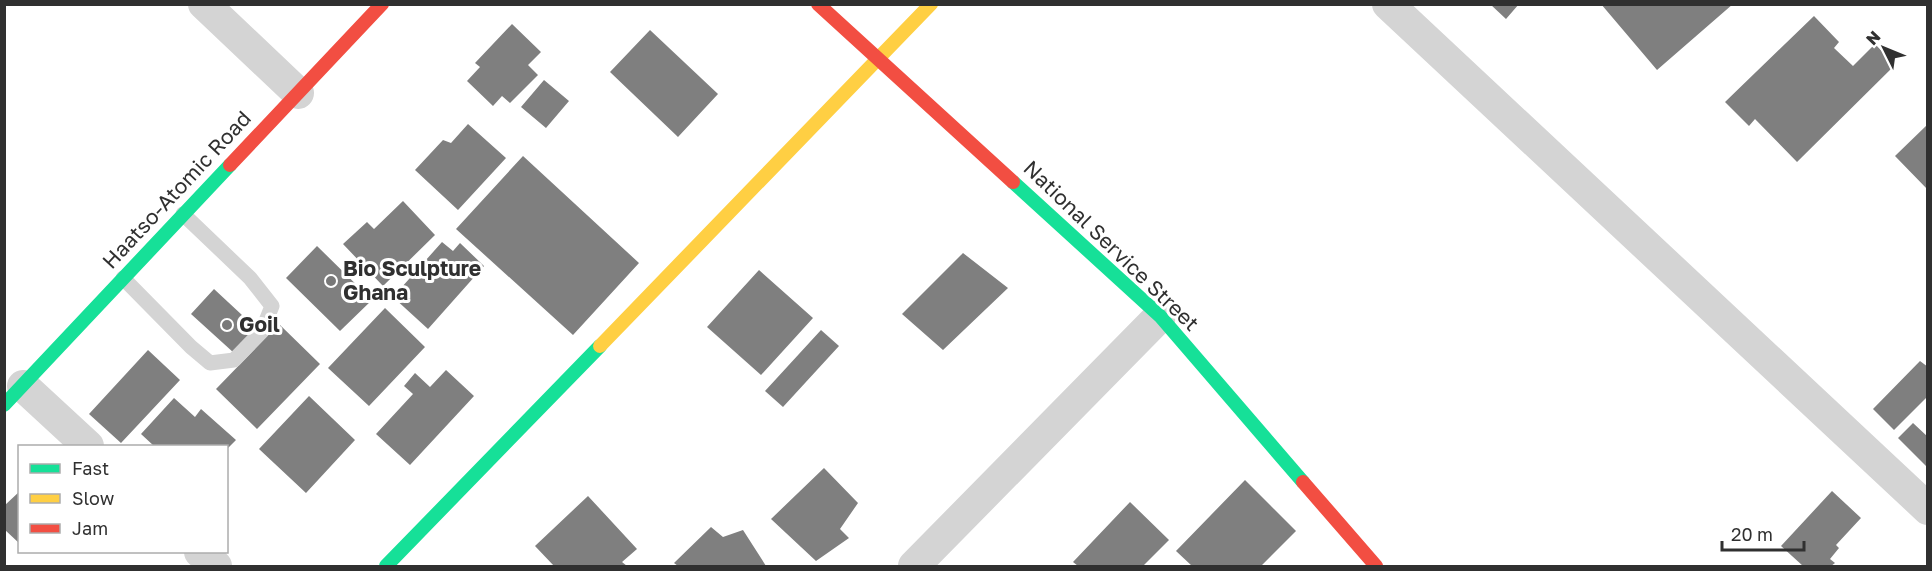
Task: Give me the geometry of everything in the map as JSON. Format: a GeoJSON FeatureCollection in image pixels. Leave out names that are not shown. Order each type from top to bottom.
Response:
{"type":"FeatureCollection","features":[{"type":"Feature","properties":{"kind":"street"},"geometry":{"type":"LineString","coordinates":[[204,4],[298,93]]}},
{"type":"Feature","properties":{"kind":"street","name":"Haatso-Atomic Road"},"geometry":{"type":"LineString","coordinates":[[14,395],[382,4]]}},
{"type":"Feature","properties":{"kind":"street","name":"National Service Street"},"geometry":{"type":"LineString","coordinates":[[818,4],[1160,316],[1376,567]]}},
{"type":"Feature","properties":{"kind":"street"},"geometry":{"type":"LineString","coordinates":[[386,567],[931,4]]}},
{"type":"Feature","properties":{"kind":"street"},"geometry":{"type":"LineString","coordinates":[[1388,4],[1928,508]]}},
{"type":"Feature","properties":{"kind":"street"},"geometry":{"type":"LineString","coordinates":[[914,567],[1160,316]]}},
{"type":"Feature","properties":{"kind":"street"},"geometry":{"type":"LineString","coordinates":[[14,395],[85,445]]}},
{"type":"Feature","properties":{"kind":"street"},"geometry":{"type":"LineString","coordinates":[[201,553],[216,567]]}},
{"type":"Feature","properties":{"kind":"lane"},"geometry":{"type":"LineString","coordinates":[[123,278],[191,347],[210,363],[234,360],[262,331],[272,306],[250,278],[183,214]]}},
{"type":"Feature","properties":{"kind":"building"},"geometry":{"type":"Polygon","coordinates":[[[1490,4],[1519,4],[1506,19],[1490,4]]]}},
{"type":"Feature","properties":{"kind":"building"},"geometry":{"type":"Polygon","coordinates":[[[1601,4],[1733,4],[1657,70],[1601,4]]]}},
{"type":"Feature","properties":{"kind":"building"},"geometry":{"type":"Polygon","coordinates":[[[1814,16],[1839,42],[1834,48],[1853,66],[1875,44],[1895,65],[1797,162],[1755,119],[1749,126],[1725,102],[1814,16]]]}},
{"type":"Feature","properties":{"kind":"building"},"geometry":{"type":"Polygon","coordinates":[[[512,24],[541,52],[528,65],[538,75],[510,103],[502,96],[493,106],[467,81],[480,67],[475,63],[512,24]]]}},
{"type":"Feature","properties":{"kind":"building"},"geometry":{"type":"Polygon","coordinates":[[[650,30],[718,94],[678,137],[610,72],[650,30]]]}},
{"type":"Feature","properties":{"kind":"building"},"geometry":{"type":"Polygon","coordinates":[[[544,80],[569,101],[546,128],[521,107],[544,80]]]}},
{"type":"Feature","properties":{"kind":"building"},"geometry":{"type":"Polygon","coordinates":[[[468,124],[506,158],[458,210],[415,170],[443,140],[451,143],[468,124]]]}},
{"type":"Feature","properties":{"kind":"building"},"geometry":{"type":"Polygon","coordinates":[[[1928,124],[1928,190],[1895,156],[1928,124]]]}},
{"type":"Feature","properties":{"kind":"building"},"geometry":{"type":"Polygon","coordinates":[[[523,156],[639,263],[573,335],[456,229],[523,156]]]}},
{"type":"Feature","properties":{"kind":"building"},"geometry":{"type":"Polygon","coordinates":[[[403,201],[435,235],[383,286],[343,244],[367,222],[374,229],[403,201]]]}},
{"type":"Feature","properties":{"kind":"building"},"geometry":{"type":"Polygon","coordinates":[[[442,242],[453,251],[460,243],[484,266],[428,329],[393,297],[442,242]]]}},
{"type":"Feature","properties":{"kind":"building"},"geometry":{"type":"Polygon","coordinates":[[[317,246],[372,300],[340,331],[286,278],[317,246]]]}},
{"type":"Feature","properties":{"kind":"building"},"geometry":{"type":"Polygon","coordinates":[[[963,253],[1008,288],[943,350],[902,314],[963,253]]]}},
{"type":"Feature","properties":{"kind":"building"},"geometry":{"type":"Polygon","coordinates":[[[759,270],[813,318],[761,375],[707,327],[759,270]]]}},
{"type":"Feature","properties":{"kind":"building"},"geometry":{"type":"Polygon","coordinates":[[[214,289],[256,328],[234,353],[191,314],[214,289]]]}},
{"type":"Feature","properties":{"kind":"building"},"geometry":{"type":"Polygon","coordinates":[[[385,308],[425,347],[369,406],[328,368],[385,308]]]}},
{"type":"Feature","properties":{"kind":"building"},"geometry":{"type":"Polygon","coordinates":[[[279,324],[320,364],[257,429],[216,389],[279,324]]]}},
{"type":"Feature","properties":{"kind":"building"},"geometry":{"type":"Polygon","coordinates":[[[821,330],[839,346],[783,407],[765,391],[821,330]]]}},
{"type":"Feature","properties":{"kind":"building"},"geometry":{"type":"Polygon","coordinates":[[[148,350],[180,380],[121,443],[89,414],[148,350]]]}},
{"type":"Feature","properties":{"kind":"building"},"geometry":{"type":"Polygon","coordinates":[[[1920,361],[1928,367],[1928,396],[1894,430],[1873,409],[1920,361]]]}},
{"type":"Feature","properties":{"kind":"building"},"geometry":{"type":"Polygon","coordinates":[[[446,370],[474,396],[410,465],[376,434],[413,394],[404,386],[415,373],[430,387],[446,370]]]}},
{"type":"Feature","properties":{"kind":"building"},"geometry":{"type":"Polygon","coordinates":[[[309,396],[355,440],[306,493],[259,449],[309,396]]]}},
{"type":"Feature","properties":{"kind":"building"},"geometry":{"type":"Polygon","coordinates":[[[174,398],[195,417],[201,409],[236,440],[228,448],[228,445],[153,445],[141,434],[174,398]]]}},
{"type":"Feature","properties":{"kind":"building"},"geometry":{"type":"Polygon","coordinates":[[[1913,423],[1928,437],[1928,468],[1898,438],[1913,423]]]}},
{"type":"Feature","properties":{"kind":"building"},"geometry":{"type":"Polygon","coordinates":[[[824,468],[858,503],[840,529],[849,538],[816,561],[771,519],[824,468]]]}},
{"type":"Feature","properties":{"kind":"building"},"geometry":{"type":"Polygon","coordinates":[[[1245,480],[1296,531],[1261,566],[1192,566],[1176,551],[1245,480]]]}},
{"type":"Feature","properties":{"kind":"building"},"geometry":{"type":"Polygon","coordinates":[[[1832,491],[1861,518],[1836,545],[1839,548],[1830,559],[1835,563],[1831,566],[1803,566],[1781,546],[1832,491]]]}},
{"type":"Feature","properties":{"kind":"building"},"geometry":{"type":"Polygon","coordinates":[[[18,493],[18,542],[4,529],[4,506],[18,493]]]}},
{"type":"Feature","properties":{"kind":"building"},"geometry":{"type":"Polygon","coordinates":[[[588,496],[637,549],[622,562],[627,566],[554,566],[535,546],[588,496]]]}},
{"type":"Feature","properties":{"kind":"building"},"geometry":{"type":"Polygon","coordinates":[[[1130,502],[1169,540],[1143,566],[1078,566],[1073,562],[1130,502]]]}},
{"type":"Feature","properties":{"kind":"building"},"geometry":{"type":"Polygon","coordinates":[[[711,527],[723,537],[743,530],[766,566],[678,566],[674,563],[711,527]]]}},
{"type":"Feature","properties":{"kind":"traffic: fast"},"geometry":{"type":"LineString","coordinates":[[4,405],[230,165]]}},
{"type":"Feature","properties":{"kind":"traffic: fast"},"geometry":{"type":"LineString","coordinates":[[1013,182],[1160,316],[1303,482]]}},
{"type":"Feature","properties":{"kind":"traffic: fast"},"geometry":{"type":"LineString","coordinates":[[386,566],[600,346]]}},
{"type":"Feature","properties":{"kind":"traffic: slow"},"geometry":{"type":"LineString","coordinates":[[600,346],[931,4]]}},
{"type":"Feature","properties":{"kind":"traffic: jam"},"geometry":{"type":"LineString","coordinates":[[230,165],[382,4]]}},
{"type":"Feature","properties":{"kind":"traffic: jam"},"geometry":{"type":"LineString","coordinates":[[818,4],[1013,182]]}},
{"type":"Feature","properties":{"kind":"traffic: jam"},"geometry":{"type":"LineString","coordinates":[[1303,482],[1376,566]]}},
{"type":"Feature","properties":{"kind":"place","name":"Bio Sculpture Ghana"},"geometry":{"type":"Point","coordinates":[331,281]}},
{"type":"Feature","properties":{"kind":"place","name":"Goil"},"geometry":{"type":"Point","coordinates":[227,325]}}]}
